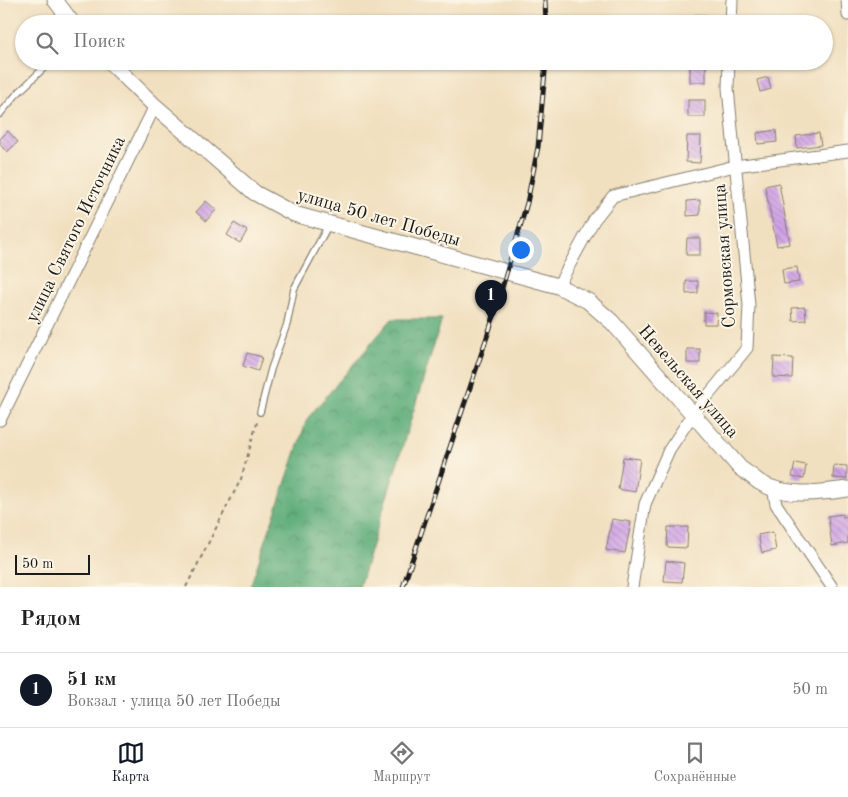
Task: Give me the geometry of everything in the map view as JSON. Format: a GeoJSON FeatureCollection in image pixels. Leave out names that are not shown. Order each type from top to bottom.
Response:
{"type":"FeatureCollection","features":[{"type":"Feature","properties":{"kind":"street"},"geometry":{"type":"LineString","coordinates":[[55,0],[67,15]]}},
{"type":"Feature","properties":{"kind":"street"},"geometry":{"type":"LineString","coordinates":[[731,15],[732,0]]}},
{"type":"Feature","properties":{"kind":"street"},"geometry":{"type":"LineString","coordinates":[[847,0],[848,14]]}},
{"type":"Feature","properties":{"kind":"street","name":"улица 50 лет Победы"},"geometry":{"type":"LineString","coordinates":[[117,70],[155,106],[255,192],[294,214],[508,273]]}},
{"type":"Feature","properties":{"kind":"street","name":"Сормовская улица"},"geometry":{"type":"LineString","coordinates":[[632,587],[645,504],[668,450],[693,414],[747,348],[749,305],[728,88],[729,70]]}},
{"type":"Feature","properties":{"kind":"street","name":"улица Святого Источника"},"geometry":{"type":"LineString","coordinates":[[0,420],[155,106]]}},
{"type":"Feature","properties":{"kind":"street"},"geometry":{"type":"LineString","coordinates":[[735,166],[848,151]]}},
{"type":"Feature","properties":{"kind":"street","name":"Сормовская улица"},"geometry":{"type":"LineString","coordinates":[[558,286],[594,220],[613,196],[735,166]]}},
{"type":"Feature","properties":{"kind":"street","name":"Невельская улица"},"geometry":{"type":"LineString","coordinates":[[508,273],[558,286],[588,301],[612,322],[740,468],[760,482],[773,488],[809,494],[848,489]]}},
{"type":"Feature","properties":{"kind":"street"},"geometry":{"type":"LineString","coordinates":[[773,488],[776,504],[832,587]]}},
{"type":"Feature","properties":{"kind":"lane"},"geometry":{"type":"LineString","coordinates":[[0,114],[41,70]]}},
{"type":"Feature","properties":{"kind":"lane"},"geometry":{"type":"LineString","coordinates":[[260,412],[271,369],[287,324],[294,289],[329,224]]}},
{"type":"Feature","properties":{"kind":"path"},"geometry":{"type":"LineString","coordinates":[[186,587],[241,479],[260,412]]}},
{"type":"Feature","properties":{"kind":"green space"},"geometry":{"type":"Polygon","coordinates":[[[392,319],[442,319],[359,587],[250,587],[307,419],[392,319]]]}},
{"type":"Feature","properties":{"kind":"building"},"geometry":{"type":"Polygon","coordinates":[[[690,70],[706,70],[706,82],[690,82],[690,70]]]}},
{"type":"Feature","properties":{"kind":"building"},"geometry":{"type":"Polygon","coordinates":[[[768,77],[771,89],[760,92],[757,80],[768,77]]]}},
{"type":"Feature","properties":{"kind":"building"},"geometry":{"type":"Polygon","coordinates":[[[688,100],[705,100],[705,117],[688,117],[688,100]]]}},
{"type":"Feature","properties":{"kind":"building"},"geometry":{"type":"Polygon","coordinates":[[[776,130],[777,142],[758,144],[757,133],[776,130]]]}},
{"type":"Feature","properties":{"kind":"building"},"geometry":{"type":"Polygon","coordinates":[[[8,131],[18,142],[7,152],[0,145],[0,139],[8,131]]]}},
{"type":"Feature","properties":{"kind":"building"},"geometry":{"type":"Polygon","coordinates":[[[819,133],[821,145],[797,148],[796,136],[819,133]]]}},
{"type":"Feature","properties":{"kind":"building"},"geometry":{"type":"Polygon","coordinates":[[[687,136],[701,136],[700,163],[686,162],[687,136]]]}},
{"type":"Feature","properties":{"kind":"building"},"geometry":{"type":"Polygon","coordinates":[[[779,183],[790,244],[777,246],[765,186],[779,183]]]}},
{"type":"Feature","properties":{"kind":"building"},"geometry":{"type":"Polygon","coordinates":[[[700,200],[700,215],[687,216],[687,201],[700,200]]]}},
{"type":"Feature","properties":{"kind":"building"},"geometry":{"type":"Polygon","coordinates":[[[206,201],[216,210],[206,221],[196,212],[206,201]]]}},
{"type":"Feature","properties":{"kind":"building"},"geometry":{"type":"Polygon","coordinates":[[[234,223],[247,231],[240,243],[227,235],[234,223]]]}},
{"type":"Feature","properties":{"kind":"building"},"geometry":{"type":"Polygon","coordinates":[[[687,238],[700,238],[700,255],[686,255],[687,238]]]}},
{"type":"Feature","properties":{"kind":"building"},"geometry":{"type":"Polygon","coordinates":[[[797,267],[799,282],[784,284],[782,269],[797,267]]]}},
{"type":"Feature","properties":{"kind":"building"},"geometry":{"type":"Polygon","coordinates":[[[686,281],[698,281],[698,293],[686,294],[686,281]]]}},
{"type":"Feature","properties":{"kind":"building"},"geometry":{"type":"Polygon","coordinates":[[[805,307],[806,320],[793,321],[792,308],[805,307]]]}},
{"type":"Feature","properties":{"kind":"building"},"geometry":{"type":"Polygon","coordinates":[[[704,312],[717,313],[716,324],[704,324],[704,312]]]}},
{"type":"Feature","properties":{"kind":"building"},"geometry":{"type":"Polygon","coordinates":[[[687,349],[700,349],[700,363],[687,363],[687,349]]]}},
{"type":"Feature","properties":{"kind":"building"},"geometry":{"type":"Polygon","coordinates":[[[247,353],[262,357],[258,371],[243,366],[247,353]]]}},
{"type":"Feature","properties":{"kind":"building"},"geometry":{"type":"Polygon","coordinates":[[[774,357],[793,358],[792,378],[773,377],[774,357]]]}},
{"type":"Feature","properties":{"kind":"building"},"geometry":{"type":"Polygon","coordinates":[[[623,457],[640,459],[635,492],[618,489],[623,457]]]}},
{"type":"Feature","properties":{"kind":"building"},"geometry":{"type":"Polygon","coordinates":[[[795,463],[806,465],[804,479],[792,477],[795,463]]]}},
{"type":"Feature","properties":{"kind":"building"},"geometry":{"type":"Polygon","coordinates":[[[834,465],[847,466],[847,479],[833,478],[834,465]]]}},
{"type":"Feature","properties":{"kind":"building"},"geometry":{"type":"Polygon","coordinates":[[[843,514],[843,517],[848,516],[848,543],[832,546],[828,516],[843,514]]]}},
{"type":"Feature","properties":{"kind":"building"},"geometry":{"type":"Polygon","coordinates":[[[612,519],[631,522],[625,553],[606,550],[612,519]]]}},
{"type":"Feature","properties":{"kind":"building"},"geometry":{"type":"Polygon","coordinates":[[[668,527],[688,527],[687,548],[667,547],[668,527]]]}},
{"type":"Feature","properties":{"kind":"building"},"geometry":{"type":"Polygon","coordinates":[[[773,532],[776,550],[762,553],[758,535],[773,532]]]}},
{"type":"Feature","properties":{"kind":"building"},"geometry":{"type":"Polygon","coordinates":[[[666,561],[684,563],[682,582],[664,581],[666,561]]]}},
{"type":"Feature","properties":{"kind":"railway"},"geometry":{"type":"LineString","coordinates":[[545,0],[546,15]]}},
{"type":"Feature","properties":{"kind":"railway"},"geometry":{"type":"LineString","coordinates":[[403,587],[492,322],[527,203],[538,147],[545,70]]}},
{"type":"Feature","properties":{"kind":"place","name":"51 км"},"geometry":{"type":"Point","coordinates":[491,321]}}]}
